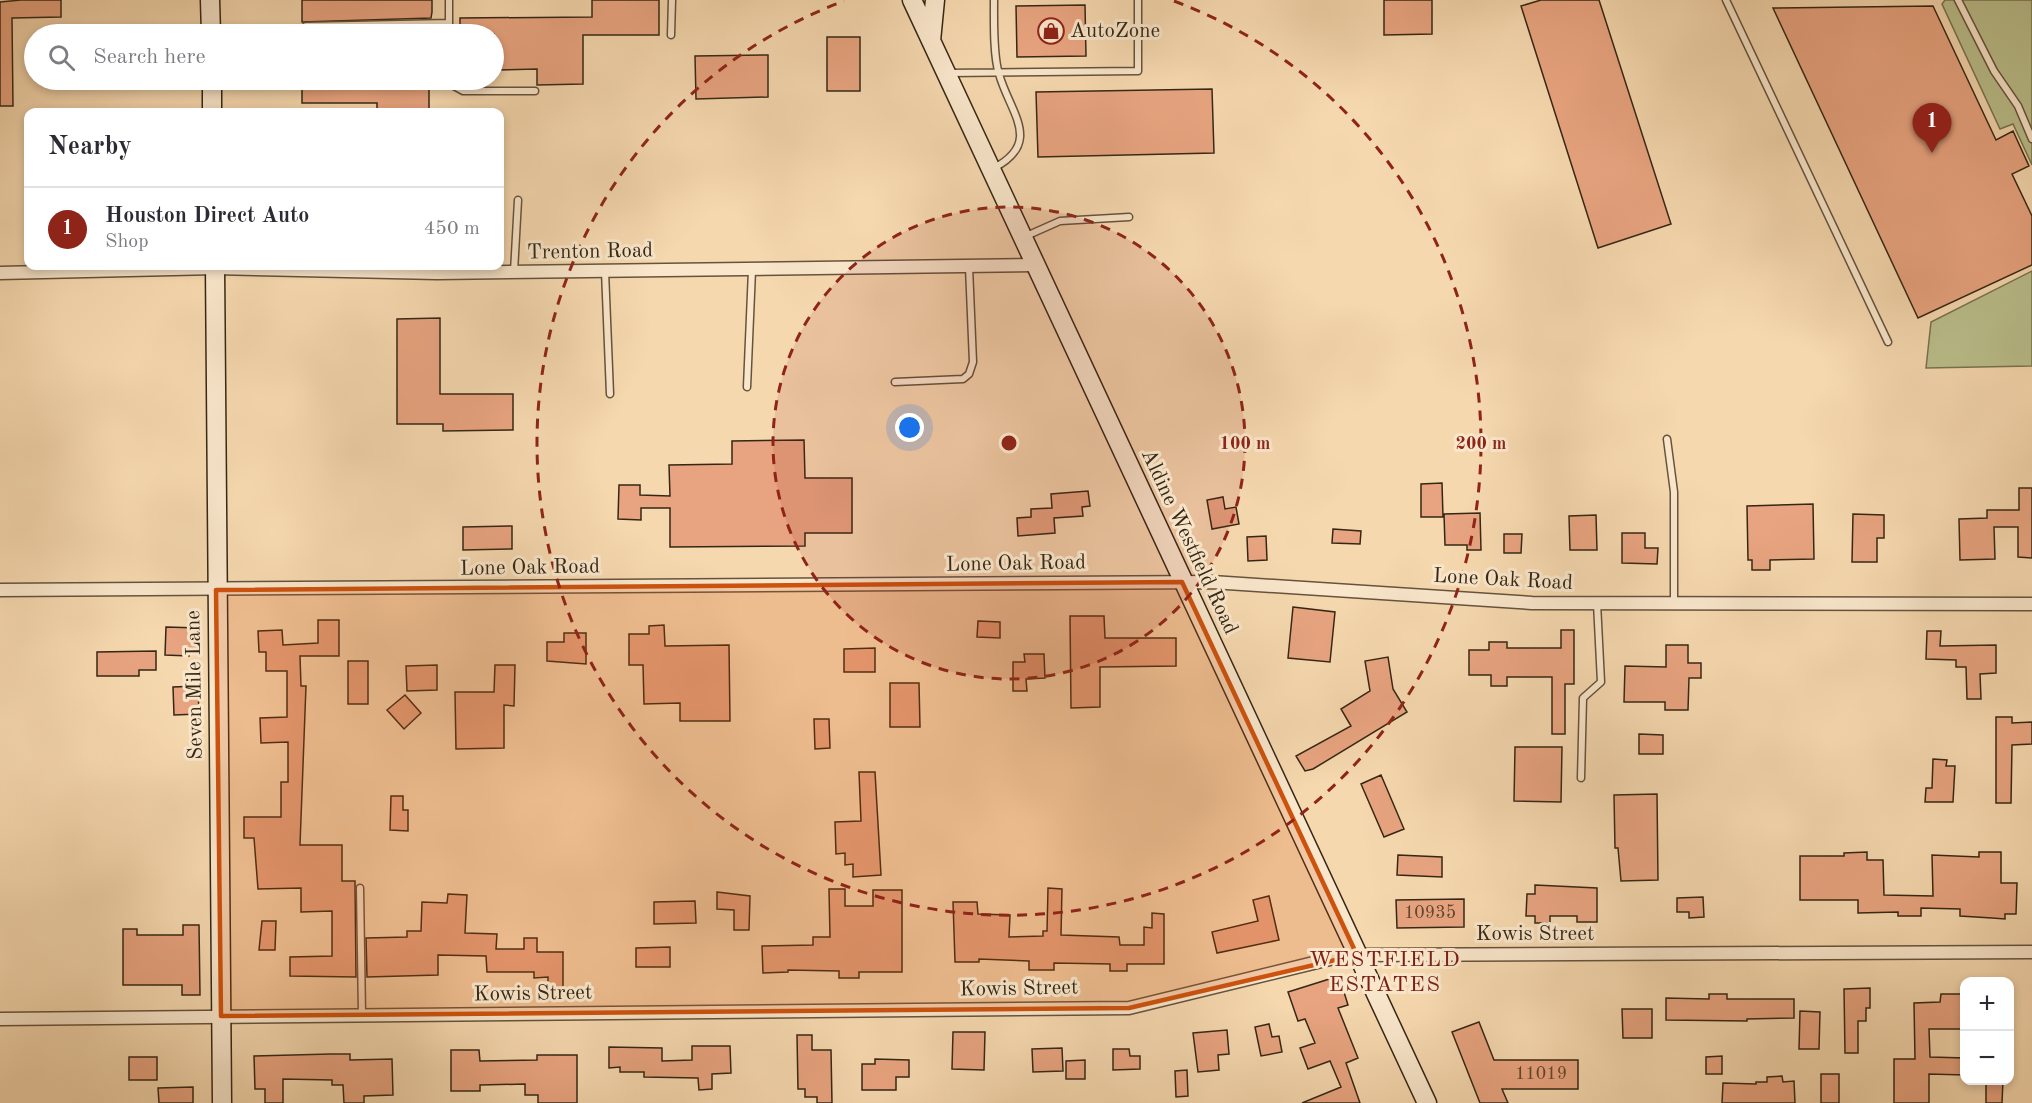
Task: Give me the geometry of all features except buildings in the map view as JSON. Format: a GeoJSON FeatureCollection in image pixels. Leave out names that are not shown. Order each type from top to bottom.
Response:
{"type":"FeatureCollection","features":[{"type":"Feature","properties":{"kind":"main road"},"geometry":{"type":"LineString","coordinates":[[210,0],[211,24]]}},
{"type":"Feature","properties":{"kind":"main road","name":"Aldine Westfield Road"},"geometry":{"type":"LineString","coordinates":[[912,0],[1427,1103]]}},
{"type":"Feature","properties":{"kind":"main road"},"geometry":{"type":"LineString","coordinates":[[931,43],[935,0]]}},
{"type":"Feature","properties":{"kind":"main road"},"geometry":{"type":"LineString","coordinates":[[212,90],[212,108]]}},
{"type":"Feature","properties":{"kind":"main road","name":"Seven Mile Lane"},"geometry":{"type":"LineString","coordinates":[[215,270],[222,1103]]}},
{"type":"Feature","properties":{"kind":"street","name":"Trenton Road"},"geometry":{"type":"LineString","coordinates":[[463,270],[514,272],[752,270],[1036,265]]}},
{"type":"Feature","properties":{"kind":"street","name":"Trenton Road"},"geometry":{"type":"LineString","coordinates":[[0,273],[108,270]]}},
{"type":"Feature","properties":{"kind":"street","name":"Lone Oak Road"},"geometry":{"type":"LineString","coordinates":[[0,590],[1212,582],[1532,603],[2032,604]]}},
{"type":"Feature","properties":{"kind":"street","name":"Kowis Street"},"geometry":{"type":"LineString","coordinates":[[0,1019],[1129,1008],[1334,958],[1357,955],[2032,952]]}},
{"type":"Feature","properties":{"kind":"lane"},"geometry":{"type":"LineString","coordinates":[[401,24],[449,23],[449,0]]}},
{"type":"Feature","properties":{"kind":"lane"},"geometry":{"type":"LineString","coordinates":[[671,36],[672,0]]}},
{"type":"Feature","properties":{"kind":"lane"},"geometry":{"type":"LineString","coordinates":[[991,169],[1014,155],[1021,139],[1020,127],[998,72],[994,0]]}},
{"type":"Feature","properties":{"kind":"lane"},"geometry":{"type":"LineString","coordinates":[[945,73],[1138,71],[1138,0]]}},
{"type":"Feature","properties":{"kind":"lane"},"geometry":{"type":"LineString","coordinates":[[1726,0],[1888,342]]}},
{"type":"Feature","properties":{"kind":"lane"},"geometry":{"type":"LineString","coordinates":[[1958,0],[1994,71],[2018,106],[2032,139]]}},
{"type":"Feature","properties":{"kind":"lane"},"geometry":{"type":"LineString","coordinates":[[461,90],[535,91]]}},
{"type":"Feature","properties":{"kind":"lane"},"geometry":{"type":"LineString","coordinates":[[514,272],[518,200]]}},
{"type":"Feature","properties":{"kind":"lane"},"geometry":{"type":"LineString","coordinates":[[1023,237],[1060,221],[1129,217]]}},
{"type":"Feature","properties":{"kind":"lane"},"geometry":{"type":"LineString","coordinates":[[895,382],[963,379],[969,374],[973,362],[969,267]]}},
{"type":"Feature","properties":{"kind":"lane"},"geometry":{"type":"LineString","coordinates":[[747,387],[752,270]]}},
{"type":"Feature","properties":{"kind":"lane"},"geometry":{"type":"LineString","coordinates":[[604,271],[610,394]]}},
{"type":"Feature","properties":{"kind":"lane"},"geometry":{"type":"LineString","coordinates":[[1667,439],[1674,492],[1674,602]]}},
{"type":"Feature","properties":{"kind":"lane"},"geometry":{"type":"LineString","coordinates":[[1581,778],[1583,698],[1601,682],[1597,603]]}},
{"type":"Feature","properties":{"kind":"lane"},"geometry":{"type":"LineString","coordinates":[[360,888],[362,1016]]}},
{"type":"Feature","properties":{"kind":"highlighted area"},"geometry":{"type":"Polygon","coordinates":[[[1182,582],[1357,955],[1129,1008],[221,1016],[216,590],[1182,582]]]}},
{"type":"Feature","properties":{"kind":"green space"},"geometry":{"type":"Polygon","coordinates":[[[1945,0],[2032,0],[2032,165],[2013,124],[2000,129],[1942,4],[1945,0]]]}},
{"type":"Feature","properties":{"kind":"green space"},"geometry":{"type":"Polygon","coordinates":[[[2032,271],[2032,366],[1926,368],[1931,322],[2032,271]]]}},
{"type":"Feature","properties":{"kind":"place","name":"AutoZone"},"geometry":{"type":"Point","coordinates":[1051,31]}},
{"type":"Feature","properties":{"kind":"place","name":"Houston Direct Auto"},"geometry":{"type":"Point","coordinates":[1932,153]}},
{"type":"Feature","properties":{"kind":"district","name":"WESTFIELD ESTATES"},"geometry":{"type":"Point","coordinates":[1385,972]}}]}
